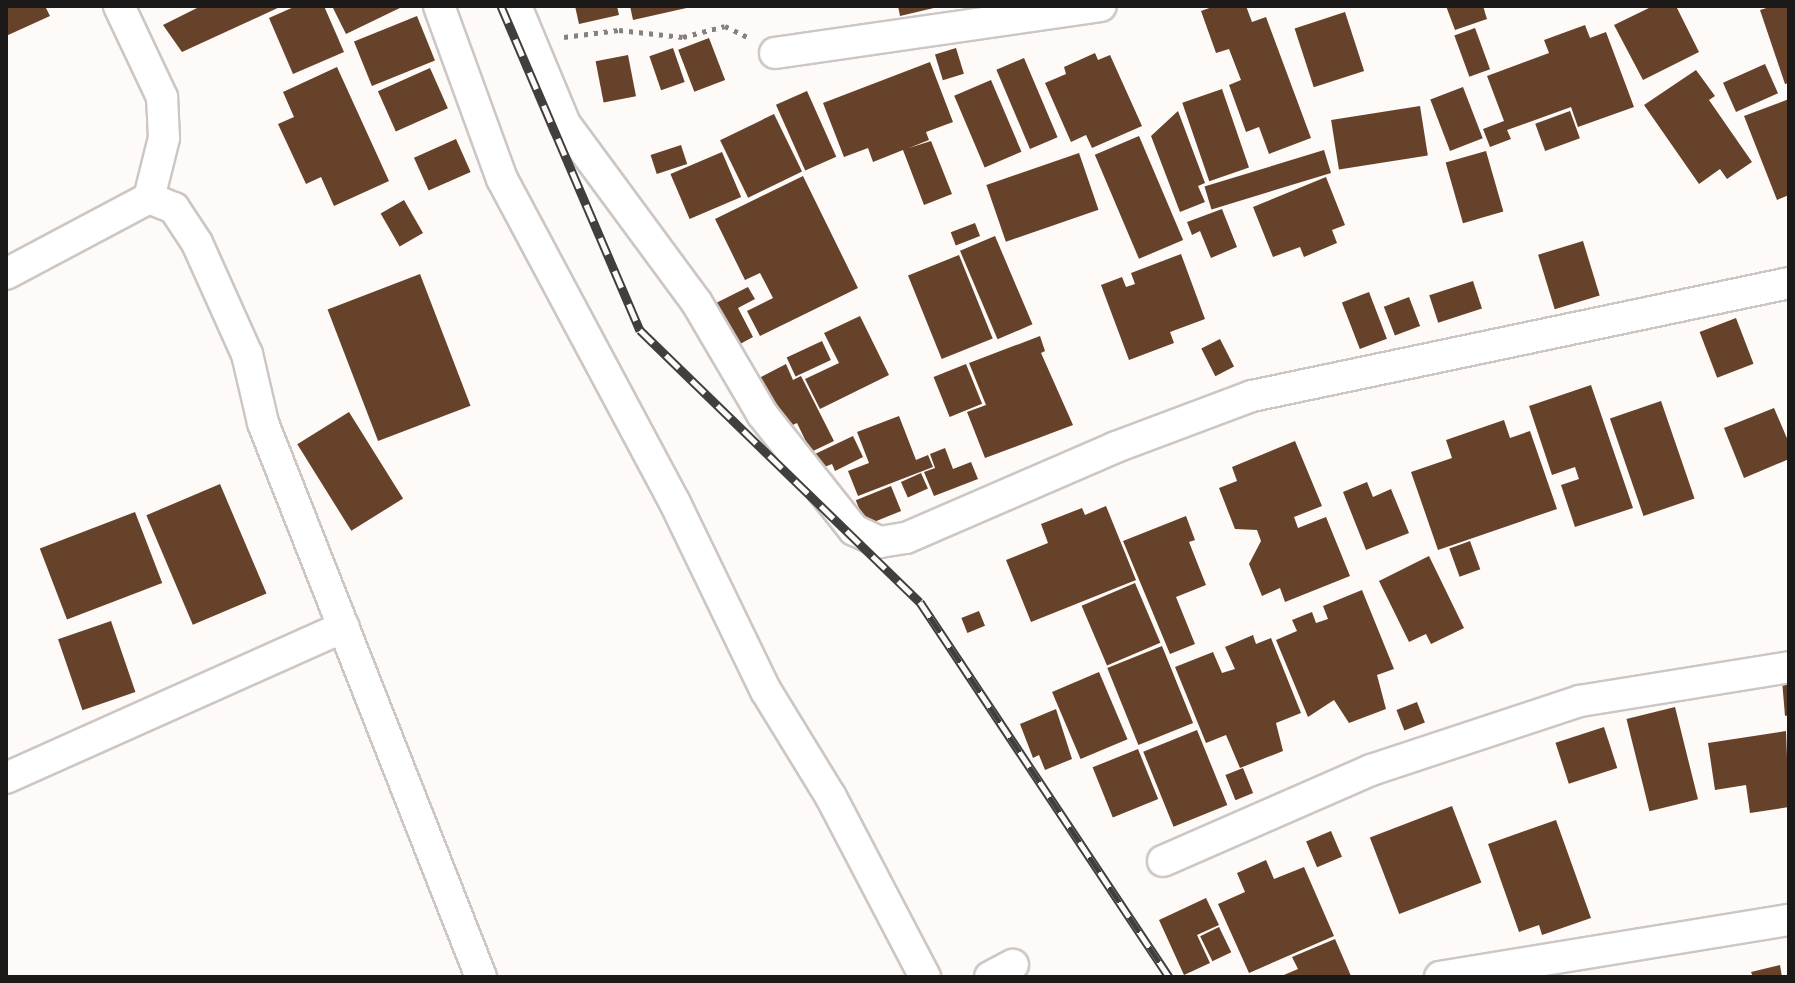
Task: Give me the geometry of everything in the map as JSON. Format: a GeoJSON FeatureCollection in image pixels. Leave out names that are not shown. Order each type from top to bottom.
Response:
{"type":"FeatureCollection","features":[{"type":"Feature","properties":{"kind":"street"},"geometry":{"type":"LineString","coordinates":[[6,274],[149,198],[164,138],[162,97],[119,6]]}},
{"type":"Feature","properties":{"kind":"street"},"geometry":{"type":"LineString","coordinates":[[439,6],[502,179],[675,503],[766,691],[831,797],[925,977]]}},
{"type":"Feature","properties":{"kind":"street"},"geometry":{"type":"LineString","coordinates":[[516,6],[565,124],[697,303],[762,414],[854,530],[880,542],[906,538],[1116,447],[1252,396],[1789,283]]}},
{"type":"Feature","properties":{"kind":"street"},"geometry":{"type":"LineString","coordinates":[[775,53],[1101,6]]}},
{"type":"Feature","properties":{"kind":"street"},"geometry":{"type":"LineString","coordinates":[[149,198],[174,208],[197,243],[241,340],[263,423],[481,977]]}},
{"type":"Feature","properties":{"kind":"street"},"geometry":{"type":"LineString","coordinates":[[6,778],[344,627]]}},
{"type":"Feature","properties":{"kind":"street"},"geometry":{"type":"LineString","coordinates":[[1163,861],[1371,770],[1580,701],[1789,667]]}},
{"type":"Feature","properties":{"kind":"street"},"geometry":{"type":"LineString","coordinates":[[1440,977],[1789,920]]}},
{"type":"Feature","properties":{"kind":"path"},"geometry":{"type":"LineString","coordinates":[[529,42],[619,30],[683,37],[725,26],[740,29],[758,48],[775,53]]}},
{"type":"Feature","properties":{"kind":"building"},"geometry":{"type":"Polygon","coordinates":[[[6,6],[45,6],[50,16],[6,36],[6,6]]]}},
{"type":"Feature","properties":{"kind":"building"},"geometry":{"type":"Polygon","coordinates":[[[201,6],[282,6],[182,52],[163,25],[201,6]]]}},
{"type":"Feature","properties":{"kind":"building"},"geometry":{"type":"Polygon","coordinates":[[[296,6],[324,6],[344,52],[293,74],[269,18],[296,6]]]}},
{"type":"Feature","properties":{"kind":"building"},"geometry":{"type":"Polygon","coordinates":[[[332,6],[404,6],[346,34],[332,6]]]}},
{"type":"Feature","properties":{"kind":"building"},"geometry":{"type":"Polygon","coordinates":[[[575,6],[617,6],[619,15],[579,24],[575,6]]]}},
{"type":"Feature","properties":{"kind":"building"},"geometry":{"type":"Polygon","coordinates":[[[630,6],[690,6],[691,7],[633,20],[630,6]]]}},
{"type":"Feature","properties":{"kind":"building"},"geometry":{"type":"Polygon","coordinates":[[[898,6],[937,6],[938,7],[900,16],[898,6]]]}},
{"type":"Feature","properties":{"kind":"building"},"geometry":{"type":"Polygon","coordinates":[[[1215,6],[1246,6],[1252,22],[1266,17],[1311,138],[1269,154],[1259,127],[1246,132],[1229,85],[1241,80],[1229,49],[1216,53],[1201,11],[1215,6]]]}},
{"type":"Feature","properties":{"kind":"building"},"geometry":{"type":"Polygon","coordinates":[[[1446,6],[1483,6],[1487,19],[1455,30],[1446,6]]]}},
{"type":"Feature","properties":{"kind":"building"},"geometry":{"type":"Polygon","coordinates":[[[1653,6],[1676,6],[1699,52],[1643,80],[1614,25],[1653,6]]]}},
{"type":"Feature","properties":{"kind":"building"},"geometry":{"type":"Polygon","coordinates":[[[1789,6],[1789,83],[1785,84],[1760,10],[1789,6]]]}},
{"type":"Feature","properties":{"kind":"building"},"geometry":{"type":"Polygon","coordinates":[[[1345,12],[1364,71],[1314,87],[1295,28],[1345,12]]]}},
{"type":"Feature","properties":{"kind":"building"},"geometry":{"type":"Polygon","coordinates":[[[417,16],[435,61],[372,86],[354,41],[417,16]]]}},
{"type":"Feature","properties":{"kind":"building"},"geometry":{"type":"Polygon","coordinates":[[[1585,25],[1590,38],[1606,32],[1634,107],[1578,127],[1571,107],[1507,130],[1511,139],[1490,147],[1483,129],[1504,121],[1487,76],[1549,53],[1544,40],[1585,25]]]}},
{"type":"Feature","properties":{"kind":"building"},"geometry":{"type":"Polygon","coordinates":[[[1475,28],[1490,69],[1469,77],[1454,36],[1475,28]]]}},
{"type":"Feature","properties":{"kind":"building"},"geometry":{"type":"Polygon","coordinates":[[[709,38],[725,80],[694,92],[678,50],[709,38]]]}},
{"type":"Feature","properties":{"kind":"building"},"geometry":{"type":"Polygon","coordinates":[[[673,48],[685,82],[661,90],[649,56],[673,48]]]}},
{"type":"Feature","properties":{"kind":"building"},"geometry":{"type":"Polygon","coordinates":[[[956,48],[964,74],[943,80],[935,54],[956,48]]]}},
{"type":"Feature","properties":{"kind":"building"},"geometry":{"type":"Polygon","coordinates":[[[1095,53],[1098,60],[1110,55],[1142,126],[1092,148],[1086,135],[1071,142],[1045,83],[1066,74],[1064,67],[1095,53]]]}},
{"type":"Feature","properties":{"kind":"building"},"geometry":{"type":"Polygon","coordinates":[[[628,55],[636,96],[604,103],[596,61],[628,55]]]}},
{"type":"Feature","properties":{"kind":"building"},"geometry":{"type":"Polygon","coordinates":[[[1024,58],[1058,137],[1030,149],[996,70],[1024,58]]]}},
{"type":"Feature","properties":{"kind":"building"},"geometry":{"type":"Polygon","coordinates":[[[930,62],[953,122],[926,132],[929,140],[909,148],[931,141],[952,194],[924,205],[903,150],[873,162],[868,148],[844,157],[823,103],[930,62]]]}},
{"type":"Feature","properties":{"kind":"building"},"geometry":{"type":"Polygon","coordinates":[[[1765,64],[1778,93],[1736,112],[1723,83],[1765,64]]]}},
{"type":"Feature","properties":{"kind":"building"},"geometry":{"type":"Polygon","coordinates":[[[337,67],[389,181],[334,206],[321,177],[306,184],[278,124],[294,117],[283,92],[337,67]]]}},
{"type":"Feature","properties":{"kind":"building"},"geometry":{"type":"Polygon","coordinates":[[[430,68],[448,108],[396,131],[378,91],[430,68]]]}},
{"type":"Feature","properties":{"kind":"building"},"geometry":{"type":"Polygon","coordinates":[[[1696,70],[1715,96],[1709,100],[1752,162],[1727,179],[1720,169],[1699,184],[1644,105],[1696,70]]]}},
{"type":"Feature","properties":{"kind":"building"},"geometry":{"type":"Polygon","coordinates":[[[991,80],[1021,152],[985,167],[954,96],[991,80]]]}},
{"type":"Feature","properties":{"kind":"building"},"geometry":{"type":"Polygon","coordinates":[[[1463,87],[1483,138],[1450,151],[1430,100],[1463,87]]]}},
{"type":"Feature","properties":{"kind":"building"},"geometry":{"type":"Polygon","coordinates":[[[1222,89],[1249,167],[1209,181],[1182,103],[1222,89]]]}},
{"type":"Feature","properties":{"kind":"building"},"geometry":{"type":"Polygon","coordinates":[[[807,91],[836,157],[805,171],[776,105],[807,91]]]}},
{"type":"Feature","properties":{"kind":"building"},"geometry":{"type":"Polygon","coordinates":[[[1789,99],[1789,195],[1777,200],[1744,116],[1789,99]]]}},
{"type":"Feature","properties":{"kind":"building"},"geometry":{"type":"Polygon","coordinates":[[[1420,106],[1428,155],[1339,169],[1331,120],[1420,106]]]}},
{"type":"Feature","properties":{"kind":"building"},"geometry":{"type":"Polygon","coordinates":[[[1178,111],[1205,183],[1198,186],[1205,202],[1180,212],[1151,136],[1178,111]]]}},
{"type":"Feature","properties":{"kind":"building"},"geometry":{"type":"Polygon","coordinates":[[[1570,111],[1580,138],[1545,151],[1535,124],[1570,111]]]}},
{"type":"Feature","properties":{"kind":"building"},"geometry":{"type":"Polygon","coordinates":[[[774,114],[802,172],[748,198],[720,140],[774,114]]]}},
{"type":"Feature","properties":{"kind":"building"},"geometry":{"type":"Polygon","coordinates":[[[1139,136],[1183,240],[1139,259],[1095,155],[1139,136]]]}},
{"type":"Feature","properties":{"kind":"building"},"geometry":{"type":"Polygon","coordinates":[[[456,139],[471,172],[429,191],[414,158],[456,139]]]}},
{"type":"Feature","properties":{"kind":"building"},"geometry":{"type":"Polygon","coordinates":[[[681,145],[687,164],[657,174],[651,155],[681,145]]]}},
{"type":"Feature","properties":{"kind":"building"},"geometry":{"type":"Polygon","coordinates":[[[1324,150],[1331,173],[1211,209],[1204,187],[1324,150]]]}},
{"type":"Feature","properties":{"kind":"building"},"geometry":{"type":"Polygon","coordinates":[[[1486,151],[1503,212],[1463,223],[1446,163],[1486,151]]]}},
{"type":"Feature","properties":{"kind":"building"},"geometry":{"type":"Polygon","coordinates":[[[722,152],[741,197],[690,219],[670,174],[722,152]]]}},
{"type":"Feature","properties":{"kind":"building"},"geometry":{"type":"Polygon","coordinates":[[[1079,153],[1099,210],[1006,242],[986,185],[1079,153]]]}},
{"type":"Feature","properties":{"kind":"building"},"geometry":{"type":"Polygon","coordinates":[[[803,176],[858,288],[760,336],[747,311],[773,298],[760,273],[745,280],[715,219],[803,176]]]}},
{"type":"Feature","properties":{"kind":"building"},"geometry":{"type":"Polygon","coordinates":[[[1326,177],[1345,225],[1332,230],[1337,243],[1304,257],[1300,247],[1273,257],[1253,207],[1326,177]]]}},
{"type":"Feature","properties":{"kind":"building"},"geometry":{"type":"Polygon","coordinates":[[[404,200],[423,233],[400,246],[381,213],[404,200]]]}},
{"type":"Feature","properties":{"kind":"building"},"geometry":{"type":"Polygon","coordinates":[[[1222,209],[1237,247],[1211,258],[1200,231],[1192,235],[1187,222],[1222,209]]]}},
{"type":"Feature","properties":{"kind":"building"},"geometry":{"type":"Polygon","coordinates":[[[975,223],[980,236],[956,245],[951,232],[975,223]]]}},
{"type":"Feature","properties":{"kind":"building"},"geometry":{"type":"Polygon","coordinates":[[[995,236],[1033,324],[998,339],[960,251],[995,236]]]}},
{"type":"Feature","properties":{"kind":"building"},"geometry":{"type":"Polygon","coordinates":[[[1583,241],[1600,296],[1555,309],[1538,255],[1583,241]]]}},
{"type":"Feature","properties":{"kind":"building"},"geometry":{"type":"Polygon","coordinates":[[[1181,254],[1205,319],[1170,332],[1174,343],[1129,360],[1101,285],[1122,277],[1126,287],[1135,284],[1131,273],[1181,254]]]}},
{"type":"Feature","properties":{"kind":"building"},"geometry":{"type":"Polygon","coordinates":[[[959,255],[993,338],[942,359],[908,276],[959,255]]]}},
{"type":"Feature","properties":{"kind":"building"},"geometry":{"type":"Polygon","coordinates":[[[420,274],[471,406],[378,441],[328,309],[420,274]]]}},
{"type":"Feature","properties":{"kind":"building"},"geometry":{"type":"Polygon","coordinates":[[[1473,281],[1482,309],[1438,323],[1429,295],[1473,281]]]}},
{"type":"Feature","properties":{"kind":"building"},"geometry":{"type":"Polygon","coordinates":[[[748,287],[755,299],[738,308],[753,337],[729,350],[708,307],[748,287]]]}},
{"type":"Feature","properties":{"kind":"building"},"geometry":{"type":"Polygon","coordinates":[[[1369,292],[1387,339],[1360,349],[1342,302],[1369,292]]]}},
{"type":"Feature","properties":{"kind":"building"},"geometry":{"type":"Polygon","coordinates":[[[1409,297],[1420,326],[1395,336],[1384,307],[1409,297]]]}},
{"type":"Feature","properties":{"kind":"building"},"geometry":{"type":"Polygon","coordinates":[[[860,316],[889,375],[820,409],[805,379],[839,363],[824,333],[860,316]]]}},
{"type":"Feature","properties":{"kind":"building"},"geometry":{"type":"Polygon","coordinates":[[[1736,318],[1754,364],[1717,378],[1700,332],[1736,318]]]}},
{"type":"Feature","properties":{"kind":"building"},"geometry":{"type":"Polygon","coordinates":[[[1040,336],[1045,351],[1041,353],[1073,425],[985,458],[967,412],[986,405],[969,363],[1040,336]]]}},
{"type":"Feature","properties":{"kind":"building"},"geometry":{"type":"Polygon","coordinates":[[[1220,339],[1234,367],[1215,376],[1201,349],[1220,339]]]}},
{"type":"Feature","properties":{"kind":"building"},"geometry":{"type":"Polygon","coordinates":[[[822,341],[831,360],[796,377],[787,357],[822,341]]]}},
{"type":"Feature","properties":{"kind":"building"},"geometry":{"type":"Polygon","coordinates":[[[786,364],[793,380],[801,376],[834,441],[811,452],[797,423],[780,431],[759,378],[786,364]]]}},
{"type":"Feature","properties":{"kind":"building"},"geometry":{"type":"Polygon","coordinates":[[[966,364],[982,404],[950,417],[934,377],[966,364]]]}},
{"type":"Feature","properties":{"kind":"building"},"geometry":{"type":"Polygon","coordinates":[[[1591,385],[1633,508],[1575,527],[1561,485],[1579,479],[1575,467],[1552,475],[1529,406],[1591,385]]]}},
{"type":"Feature","properties":{"kind":"building"},"geometry":{"type":"Polygon","coordinates":[[[1661,401],[1695,498],[1643,516],[1610,419],[1661,401]]]}},
{"type":"Feature","properties":{"kind":"building"},"geometry":{"type":"Polygon","coordinates":[[[1774,408],[1789,443],[1789,459],[1744,478],[1724,428],[1774,408]]]}},
{"type":"Feature","properties":{"kind":"building"},"geometry":{"type":"Polygon","coordinates":[[[349,412],[403,499],[351,531],[297,444],[349,412]]]}},
{"type":"Feature","properties":{"kind":"building"},"geometry":{"type":"Polygon","coordinates":[[[899,416],[916,460],[928,455],[933,467],[858,496],[848,471],[869,463],[857,432],[899,416]]]}},
{"type":"Feature","properties":{"kind":"building"},"geometry":{"type":"Polygon","coordinates":[[[1504,420],[1510,438],[1530,431],[1557,509],[1438,550],[1411,472],[1452,458],[1446,440],[1504,420]]]}},
{"type":"Feature","properties":{"kind":"building"},"geometry":{"type":"Polygon","coordinates":[[[853,436],[863,457],[835,471],[832,464],[822,468],[815,454],[853,436]]]}},
{"type":"Feature","properties":{"kind":"building"},"geometry":{"type":"Polygon","coordinates":[[[1295,441],[1322,506],[1294,517],[1298,528],[1326,517],[1350,576],[1285,602],[1280,588],[1262,596],[1249,564],[1261,541],[1257,530],[1235,529],[1219,488],[1237,481],[1232,467],[1295,441]]]}},
{"type":"Feature","properties":{"kind":"building"},"geometry":{"type":"Polygon","coordinates":[[[945,448],[953,469],[971,462],[978,479],[934,496],[924,472],[935,468],[930,454],[945,448]]]}},
{"type":"Feature","properties":{"kind":"building"},"geometry":{"type":"Polygon","coordinates":[[[921,473],[928,489],[908,497],[901,482],[921,473]]]}},
{"type":"Feature","properties":{"kind":"building"},"geometry":{"type":"Polygon","coordinates":[[[1367,482],[1373,497],[1391,489],[1409,533],[1366,550],[1343,492],[1367,482]]]}},
{"type":"Feature","properties":{"kind":"building"},"geometry":{"type":"Polygon","coordinates":[[[220,484],[266,594],[193,625],[146,515],[220,484]]]}},
{"type":"Feature","properties":{"kind":"building"},"geometry":{"type":"Polygon","coordinates":[[[891,486],[901,511],[866,525],[856,500],[891,486]]]}},
{"type":"Feature","properties":{"kind":"building"},"geometry":{"type":"Polygon","coordinates":[[[1106,506],[1136,580],[1031,622],[1006,560],[1048,543],[1041,524],[1082,508],[1085,515],[1106,506]]]}},
{"type":"Feature","properties":{"kind":"building"},"geometry":{"type":"Polygon","coordinates":[[[135,512],[162,583],[67,620],[40,549],[135,512]]]}},
{"type":"Feature","properties":{"kind":"building"},"geometry":{"type":"Polygon","coordinates":[[[1186,516],[1195,540],[1189,542],[1206,585],[1176,597],[1195,644],[1170,654],[1123,541],[1186,516]]]}},
{"type":"Feature","properties":{"kind":"building"},"geometry":{"type":"Polygon","coordinates":[[[1470,541],[1480,569],[1460,577],[1449,549],[1470,541]]]}},
{"type":"Feature","properties":{"kind":"building"},"geometry":{"type":"Polygon","coordinates":[[[1429,556],[1464,628],[1431,644],[1426,634],[1409,642],[1379,581],[1429,556]]]}},
{"type":"Feature","properties":{"kind":"building"},"geometry":{"type":"Polygon","coordinates":[[[1135,583],[1160,643],[1107,665],[1082,606],[1135,583]]]}},
{"type":"Feature","properties":{"kind":"building"},"geometry":{"type":"Polygon","coordinates":[[[1362,590],[1394,669],[1377,675],[1386,709],[1349,723],[1334,700],[1308,717],[1276,640],[1297,631],[1292,620],[1312,612],[1316,623],[1328,619],[1323,606],[1362,590]]]}},
{"type":"Feature","properties":{"kind":"building"},"geometry":{"type":"Polygon","coordinates":[[[979,611],[985,626],[967,633],[961,618],[979,611]]]}},
{"type":"Feature","properties":{"kind":"building"},"geometry":{"type":"Polygon","coordinates":[[[111,621],[135,692],[82,710],[58,639],[111,621]]]}},
{"type":"Feature","properties":{"kind":"building"},"geometry":{"type":"Polygon","coordinates":[[[1253,635],[1256,644],[1271,638],[1301,713],[1276,723],[1283,751],[1240,768],[1226,735],[1206,743],[1175,667],[1213,652],[1222,673],[1235,669],[1225,647],[1253,635]]]}},
{"type":"Feature","properties":{"kind":"building"},"geometry":{"type":"Polygon","coordinates":[[[1162,646],[1193,723],[1138,745],[1107,668],[1162,646]]]}},
{"type":"Feature","properties":{"kind":"building"},"geometry":{"type":"Polygon","coordinates":[[[1099,672],[1128,739],[1081,759],[1052,692],[1099,672]]]}},
{"type":"Feature","properties":{"kind":"building"},"geometry":{"type":"Polygon","coordinates":[[[1789,679],[1789,715],[1785,716],[1782,680],[1789,679]]]}},
{"type":"Feature","properties":{"kind":"building"},"geometry":{"type":"Polygon","coordinates":[[[1417,702],[1425,723],[1404,730],[1396,710],[1417,702]]]}},
{"type":"Feature","properties":{"kind":"building"},"geometry":{"type":"Polygon","coordinates":[[[1675,707],[1698,799],[1649,811],[1626,719],[1675,707]]]}},
{"type":"Feature","properties":{"kind":"building"},"geometry":{"type":"Polygon","coordinates":[[[1056,709],[1072,759],[1045,770],[1039,755],[1033,758],[1020,724],[1056,709]]]}},
{"type":"Feature","properties":{"kind":"building"},"geometry":{"type":"Polygon","coordinates":[[[1604,727],[1617,768],[1569,784],[1555,743],[1604,727]]]}},
{"type":"Feature","properties":{"kind":"building"},"geometry":{"type":"Polygon","coordinates":[[[1197,730],[1227,805],[1174,827],[1143,752],[1197,730]]]}},
{"type":"Feature","properties":{"kind":"building"},"geometry":{"type":"Polygon","coordinates":[[[1786,731],[1789,807],[1750,813],[1746,785],[1715,790],[1708,743],[1786,731]]]}},
{"type":"Feature","properties":{"kind":"building"},"geometry":{"type":"Polygon","coordinates":[[[1138,749],[1158,799],[1113,817],[1093,767],[1138,749]]]}},
{"type":"Feature","properties":{"kind":"building"},"geometry":{"type":"Polygon","coordinates":[[[1243,768],[1253,793],[1235,800],[1225,775],[1243,768]]]}},
{"type":"Feature","properties":{"kind":"building"},"geometry":{"type":"Polygon","coordinates":[[[1452,806],[1481,883],[1399,914],[1370,838],[1452,806]]]}},
{"type":"Feature","properties":{"kind":"building"},"geometry":{"type":"Polygon","coordinates":[[[1556,820],[1591,918],[1542,935],[1539,925],[1519,932],[1488,844],[1556,820]]]}},
{"type":"Feature","properties":{"kind":"building"},"geometry":{"type":"Polygon","coordinates":[[[1331,831],[1342,857],[1317,867],[1306,842],[1331,831]]]}},
{"type":"Feature","properties":{"kind":"building"},"geometry":{"type":"Polygon","coordinates":[[[1266,860],[1274,879],[1304,867],[1334,936],[1249,973],[1218,904],[1245,892],[1237,873],[1266,860]]]}},
{"type":"Feature","properties":{"kind":"building"},"geometry":{"type":"Polygon","coordinates":[[[1206,898],[1219,925],[1197,935],[1210,963],[1184,975],[1159,920],[1206,898]]]}},
{"type":"Feature","properties":{"kind":"building"},"geometry":{"type":"Polygon","coordinates":[[[1219,927],[1231,952],[1212,961],[1200,936],[1219,927]]]}},
{"type":"Feature","properties":{"kind":"building"},"geometry":{"type":"Polygon","coordinates":[[[1335,939],[1351,976],[1279,977],[1298,969],[1292,957],[1335,939]]]}},
{"type":"Feature","properties":{"kind":"building"},"geometry":{"type":"Polygon","coordinates":[[[1780,965],[1782,977],[1753,977],[1751,972],[1780,965]]]}},
{"type":"Feature","properties":{"kind":"railway"},"geometry":{"type":"LineString","coordinates":[[501,6],[640,330],[920,602],[1169,977]]}}]}
